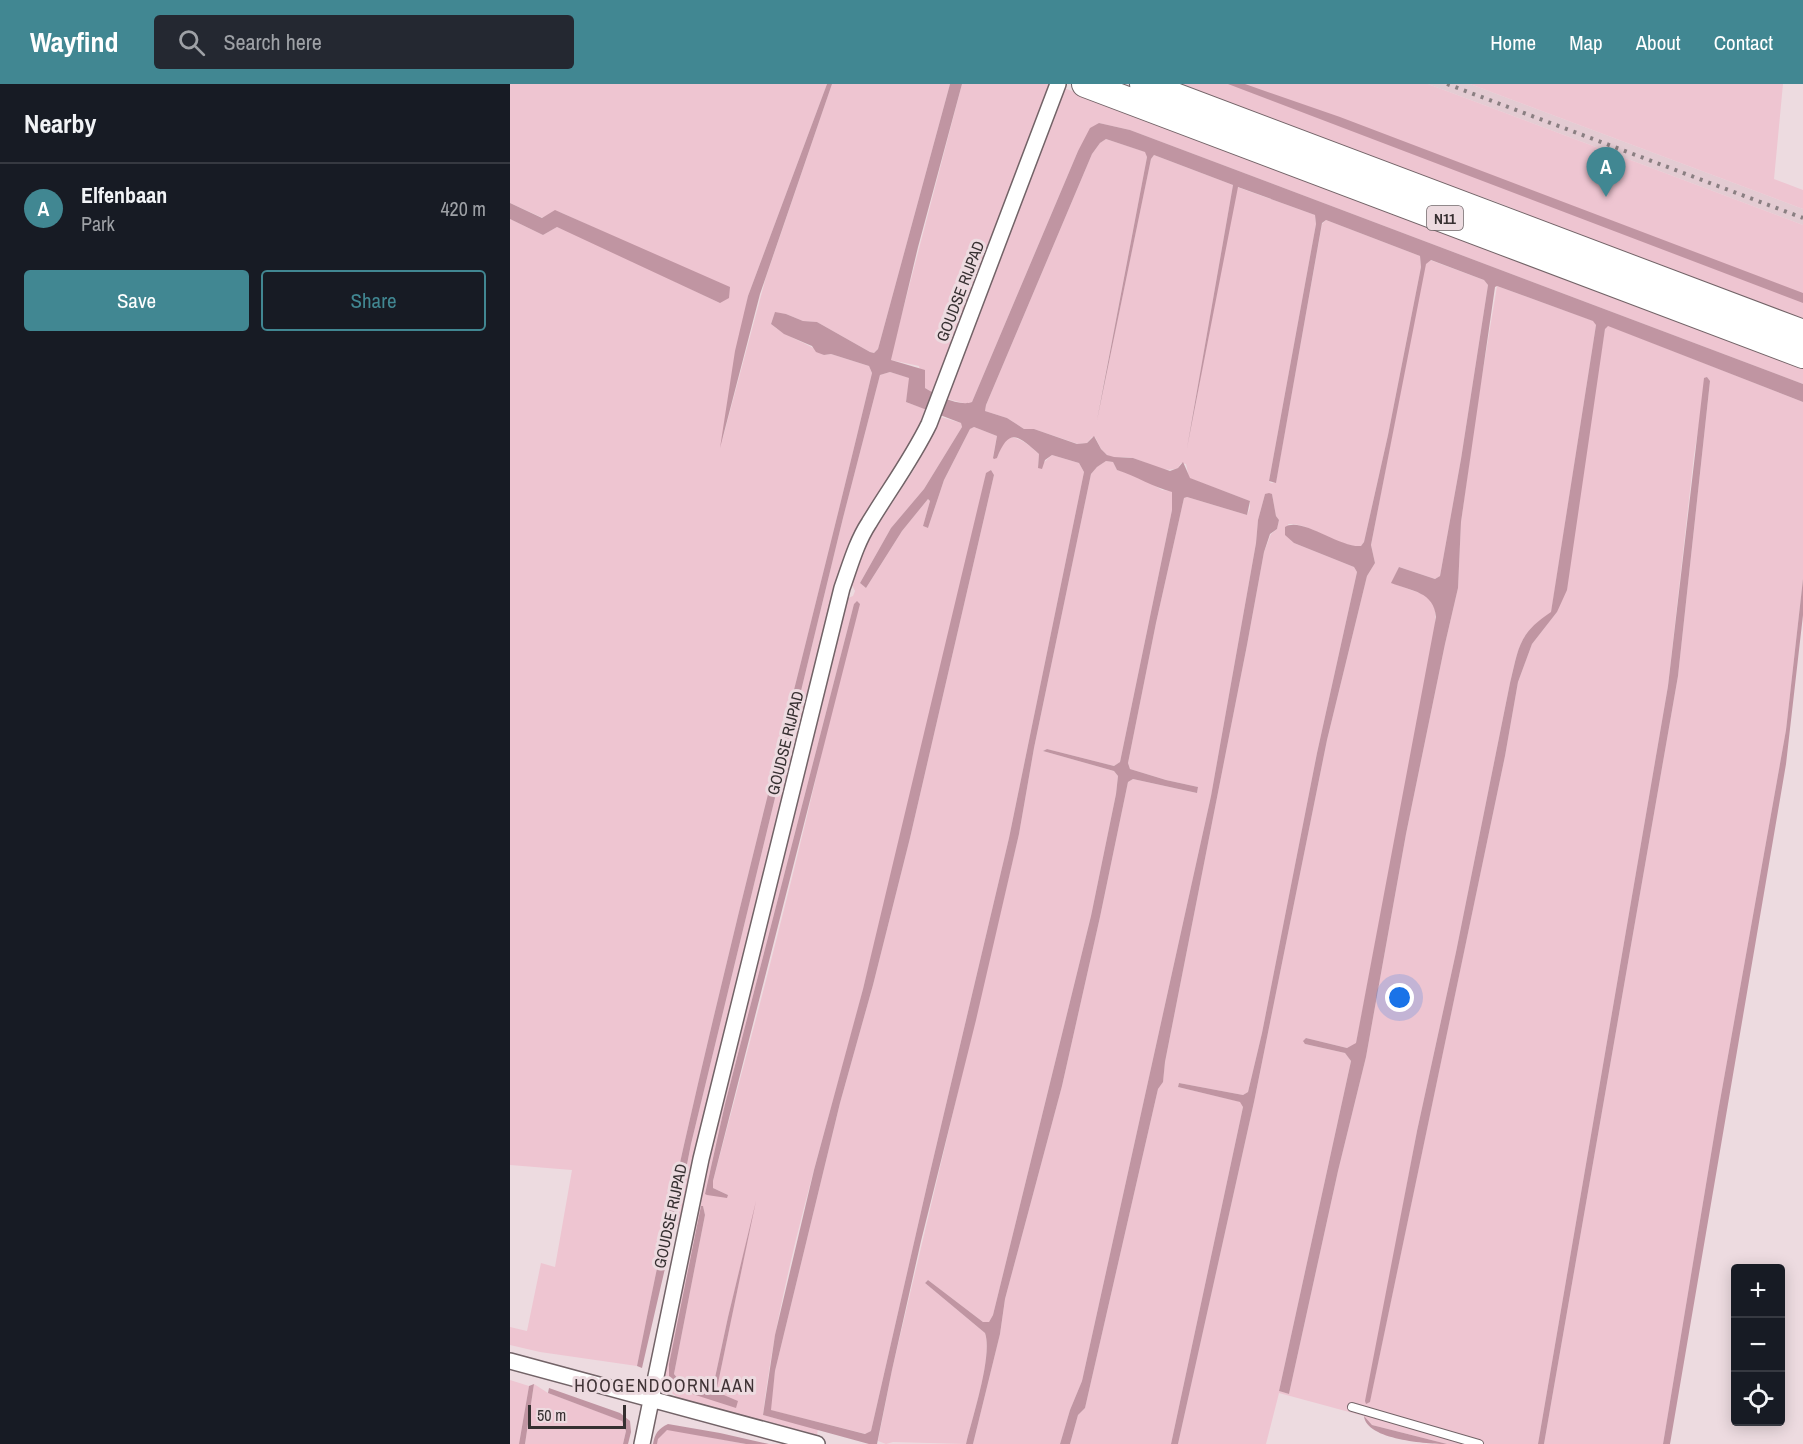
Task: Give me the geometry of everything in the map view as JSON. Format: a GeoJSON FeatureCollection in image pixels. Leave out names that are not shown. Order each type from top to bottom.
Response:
{"type":"FeatureCollection","features":[{"type":"Feature","properties":{"kind":"highway","name":"N11"},"geometry":{"type":"LineString","coordinates":[[1085,84],[1803,355]]}},
{"type":"Feature","properties":{"kind":"highway","name":"N11"},"geometry":{"type":"LineString","coordinates":[[1143,84],[1803,333]]}},
{"type":"Feature","properties":{"kind":"street","name":"GOUDSE RIJPAD"},"geometry":{"type":"LineString","coordinates":[[642,1444],[701,1159],[842,588],[855,549],[868,524],[915,453],[929,424],[1058,84]]}},
{"type":"Feature","properties":{"kind":"street"},"geometry":{"type":"LineString","coordinates":[[510,1361],[817,1444]]}},
{"type":"Feature","properties":{"kind":"lane"},"geometry":{"type":"LineString","coordinates":[[1352,1407],[1479,1444]]}},
{"type":"Feature","properties":{"kind":"shaded area"},"geometry":{"type":"Polygon","coordinates":[[[510,84],[827,84],[748,296],[722,441],[766,277],[832,84],[950,84],[878,349],[874,353],[870,352],[817,322],[803,321],[786,314],[775,313],[771,324],[824,355],[831,354],[869,366],[872,373],[690,1116],[637,1366],[540,1352],[510,1345],[510,1327],[527,1331],[541,1263],[555,1267],[572,1170],[510,1165],[510,219],[543,235],[557,227],[575,234],[720,303],[654,255],[562,213],[555,211],[543,218],[510,203],[510,84]]]}},
{"type":"Feature","properties":{"kind":"shaded area"},"geometry":{"type":"Polygon","coordinates":[[[827,84],[832,84],[760,294],[720,448],[735,351],[748,296],[827,84]]]}},
{"type":"Feature","properties":{"kind":"shaded area"},"geometry":{"type":"Polygon","coordinates":[[[950,84],[962,84],[918,247],[891,360],[925,370],[925,388],[948,400],[961,403],[972,402],[1078,151],[1090,128],[1099,123],[1130,130],[1803,384],[1803,402],[1608,326],[1605,329],[1567,590],[1557,612],[1532,644],[1518,682],[1505,756],[1370,1402],[1366,1404],[1417,1131],[1456,952],[1510,683],[1521,642],[1532,627],[1551,612],[1596,325],[1593,321],[1495,287],[1461,522],[1458,588],[1406,834],[1366,1057],[1338,1171],[1289,1394],[1279,1391],[1351,1061],[1345,1053],[1305,1044],[1303,1041],[1306,1038],[1347,1048],[1356,1043],[1436,617],[1431,602],[1426,597],[1391,583],[1399,567],[1435,579],[1440,576],[1488,285],[1484,280],[1431,260],[1426,264],[1371,545],[1375,563],[1367,576],[1327,740],[1254,1102],[1178,1444],[1171,1444],[1243,1107],[1240,1102],[1178,1087],[1179,1083],[1243,1095],[1248,1092],[1262,1033],[1317,753],[1357,572],[1354,567],[1294,543],[1285,535],[1285,527],[1301,526],[1352,545],[1361,546],[1364,542],[1421,267],[1420,256],[1326,220],[1322,223],[1276,483],[1269,481],[1316,224],[1315,215],[1238,187],[1187,448],[1233,185],[1154,155],[1151,159],[1097,420],[1147,157],[1145,152],[1106,139],[1092,154],[985,411],[1007,418],[1024,429],[1034,429],[1077,444],[1087,443],[1094,436],[1101,449],[1107,455],[1114,457],[1133,458],[1170,471],[1178,468],[1183,462],[1190,478],[1250,501],[1247,515],[1184,498],[1128,763],[1130,769],[1198,787],[1197,793],[1133,779],[1128,782],[1062,1086],[1005,1299],[1000,1334],[973,1444],[966,1444],[984,1371],[987,1343],[985,1333],[925,1283],[928,1280],[983,1322],[989,1322],[993,1315],[1091,916],[1118,776],[1114,771],[1043,751],[1047,749],[1114,766],[1120,762],[1172,510],[1172,492],[1117,470],[1113,462],[1106,461],[1091,474],[1034,748],[1019,834],[921,1241],[877,1444],[869,1444],[763,1415],[775,1335],[814,1170],[863,989],[986,473],[991,470],[994,475],[910,838],[840,1103],[775,1371],[771,1410],[865,1434],[871,1431],[1009,838],[1084,472],[1079,463],[1052,455],[1045,460],[1042,469],[1038,468],[1039,454],[1015,437],[1006,442],[997,458],[994,459],[997,436],[974,427],[970,429],[944,480],[928,528],[923,526],[930,501],[928,499],[902,531],[866,588],[860,583],[891,528],[924,489],[962,427],[961,423],[906,402],[909,378],[890,372],[880,375],[843,518],[691,1144],[642,1368],[637,1366],[690,1116],[872,373],[869,366],[831,354],[824,355],[816,352],[812,346],[784,334],[771,324],[775,312],[786,314],[803,321],[817,322],[870,352],[874,353],[878,349],[950,84]]]}},
{"type":"Feature","properties":{"kind":"shaded area"},"geometry":{"type":"Polygon","coordinates":[[[962,84],[1050,84],[932,392],[925,388],[919,366],[891,360],[962,84]]]}},
{"type":"Feature","properties":{"kind":"shaded area"},"geometry":{"type":"Polygon","coordinates":[[[1169,84],[1428,84],[1803,225],[1803,323],[1494,201],[1428,182],[1169,84]]]}},
{"type":"Feature","properties":{"kind":"shaded area"},"geometry":{"type":"Polygon","coordinates":[[[1228,84],[1245,84],[1340,117],[1803,293],[1803,303],[1228,84]]]}},
{"type":"Feature","properties":{"kind":"shaded area"},"geometry":{"type":"Polygon","coordinates":[[[1428,84],[1470,84],[1803,209],[1803,225],[1428,84]]]}},
{"type":"Feature","properties":{"kind":"shaded area"},"geometry":{"type":"Polygon","coordinates":[[[1470,84],[1783,84],[1774,179],[1803,190],[1803,209],[1470,84]]]}},
{"type":"Feature","properties":{"kind":"shaded area"},"geometry":{"type":"Polygon","coordinates":[[[1064,88],[1803,365],[1803,384],[1130,130],[1099,123],[1078,151],[972,402],[967,404],[948,399],[979,310],[1064,88]]]}},
{"type":"Feature","properties":{"kind":"shaded area"},"geometry":{"type":"Polygon","coordinates":[[[1106,139],[1146,152],[1147,157],[1097,419],[1151,159],[1154,155],[1233,185],[1187,448],[1237,187],[1315,215],[1316,224],[1269,481],[1271,483],[1276,482],[1322,224],[1326,220],[1420,256],[1421,267],[1364,542],[1361,546],[1351,546],[1307,527],[1288,524],[1294,543],[1354,567],[1357,572],[1317,753],[1262,1033],[1248,1092],[1243,1095],[1179,1083],[1178,1087],[1241,1102],[1243,1107],[1171,1444],[1070,1444],[1078,1415],[1085,1408],[1158,1089],[1163,1081],[1264,552],[1271,534],[1277,529],[1279,520],[1276,516],[1272,494],[1265,494],[1258,520],[1256,543],[1211,796],[1082,1381],[1060,1444],[973,1444],[1000,1334],[1005,1299],[1062,1086],[1128,782],[1133,779],[1197,793],[1198,787],[1130,769],[1128,763],[1184,498],[1247,515],[1250,508],[1250,501],[1189,478],[1186,464],[1181,463],[1178,468],[1166,470],[1133,458],[1112,457],[1100,448],[1095,437],[1087,443],[1078,444],[1034,429],[1024,429],[1007,418],[985,411],[1092,154],[1106,139]]]}},
{"type":"Feature","properties":{"kind":"shaded area"},"geometry":{"type":"Polygon","coordinates":[[[510,203],[542,218],[555,210],[730,287],[729,298],[720,303],[557,227],[543,235],[510,219],[510,203]]]}},
{"type":"Feature","properties":{"kind":"shaded area"},"geometry":{"type":"Polygon","coordinates":[[[1430,260],[1484,280],[1488,285],[1440,576],[1435,579],[1399,567],[1392,583],[1431,600],[1434,606],[1435,626],[1356,1044],[1347,1048],[1306,1038],[1305,1044],[1345,1053],[1351,1061],[1279,1391],[1289,1394],[1338,1171],[1366,1057],[1406,834],[1458,588],[1461,522],[1497,286],[1594,321],[1596,325],[1551,613],[1526,635],[1518,651],[1510,683],[1456,952],[1417,1131],[1366,1403],[1370,1401],[1505,756],[1518,682],[1532,644],[1557,612],[1607,325],[1803,402],[1803,579],[1786,730],[1718,1112],[1663,1444],[1544,1444],[1678,676],[1710,381],[1707,377],[1694,455],[1668,686],[1538,1444],[1447,1444],[1372,1425],[1364,1416],[1279,1393],[1266,1444],[1178,1444],[1254,1102],[1327,740],[1367,576],[1375,563],[1371,545],[1425,264],[1430,260]]]}},
{"type":"Feature","properties":{"kind":"shaded area"},"geometry":{"type":"Polygon","coordinates":[[[890,372],[910,378],[906,402],[925,409],[921,420],[924,422],[908,452],[857,530],[681,1225],[675,1225],[691,1144],[843,518],[880,375],[890,372]]]}},
{"type":"Feature","properties":{"kind":"shaded area"},"geometry":{"type":"Polygon","coordinates":[[[1707,377],[1710,381],[1678,676],[1544,1444],[1538,1444],[1668,686],[1704,378],[1707,377]]]}},
{"type":"Feature","properties":{"kind":"shaded area"},"geometry":{"type":"Polygon","coordinates":[[[941,417],[961,423],[962,427],[924,489],[891,528],[860,583],[866,588],[902,531],[928,499],[930,501],[923,526],[928,528],[944,480],[970,429],[974,427],[997,436],[993,457],[997,458],[1003,443],[1010,437],[1026,443],[1039,454],[1038,468],[1052,455],[1079,463],[1084,472],[1009,838],[871,1431],[866,1434],[770,1410],[775,1371],[840,1103],[910,838],[994,475],[991,470],[986,474],[895,861],[806,1200],[771,1361],[763,1415],[818,1429],[817,1435],[678,1398],[667,1389],[663,1377],[696,1208],[845,599],[853,596],[855,591],[850,581],[860,552],[915,468],[941,417]],[[854,604],[725,1104],[705,1194],[728,1195],[713,1188],[713,1181],[806,821],[854,604]],[[701,1206],[669,1364],[674,1383],[738,1401],[717,1392],[717,1388],[752,1219],[713,1387],[711,1390],[690,1386],[674,1374],[705,1215],[703,1206],[701,1206]]]}},
{"type":"Feature","properties":{"kind":"shaded area"},"geometry":{"type":"Polygon","coordinates":[[[1106,461],[1113,462],[1117,470],[1138,476],[1162,490],[1172,491],[1172,510],[1120,762],[1114,766],[1047,749],[1043,751],[1114,771],[1118,776],[1091,916],[993,1315],[989,1322],[983,1322],[928,1280],[925,1283],[985,1333],[987,1343],[984,1371],[966,1444],[893,1442],[886,1444],[878,1441],[892,1370],[1019,834],[1034,748],[1091,474],[1106,461]]]}},
{"type":"Feature","properties":{"kind":"shaded area"},"geometry":{"type":"Polygon","coordinates":[[[1265,494],[1272,494],[1276,516],[1279,520],[1277,529],[1270,534],[1264,552],[1163,1082],[1158,1089],[1085,1408],[1078,1415],[1070,1444],[1060,1444],[1082,1381],[1211,796],[1256,543],[1258,520],[1265,494]]]}},
{"type":"Feature","properties":{"kind":"shaded area"},"geometry":{"type":"Polygon","coordinates":[[[1803,579],[1803,615],[1786,764],[1670,1444],[1663,1444],[1718,1112],[1786,730],[1803,579]]]}},
{"type":"Feature","properties":{"kind":"shaded area"},"geometry":{"type":"Polygon","coordinates":[[[857,601],[860,604],[713,1181],[713,1188],[728,1195],[727,1198],[707,1195],[705,1194],[725,1104],[854,604],[857,601]]]}},
{"type":"Feature","properties":{"kind":"shaded area"},"geometry":{"type":"Polygon","coordinates":[[[756,1201],[717,1388],[717,1392],[738,1401],[736,1408],[683,1391],[669,1376],[669,1364],[701,1206],[703,1206],[705,1215],[674,1374],[690,1386],[711,1390],[713,1387],[756,1201]]]}},
{"type":"Feature","properties":{"kind":"shaded area"},"geometry":{"type":"Polygon","coordinates":[[[510,1380],[529,1386],[519,1444],[510,1444],[510,1380]]]}},
{"type":"Feature","properties":{"kind":"shaded area"},"geometry":{"type":"Polygon","coordinates":[[[534,1384],[548,1393],[623,1421],[626,1431],[623,1444],[525,1444],[534,1384]]]}},
{"type":"Feature","properties":{"kind":"shaded area"},"geometry":{"type":"Polygon","coordinates":[[[534,1384],[525,1444],[519,1444],[529,1386],[534,1384]]]}},
{"type":"Feature","properties":{"kind":"shaded area"},"geometry":{"type":"Polygon","coordinates":[[[549,1388],[620,1413],[630,1421],[631,1432],[628,1444],[623,1444],[626,1431],[622,1421],[548,1393],[549,1388]]]}},
{"type":"Feature","properties":{"kind":"shaded area"},"geometry":{"type":"Polygon","coordinates":[[[1364,1416],[1372,1425],[1447,1444],[1426,1443],[1386,1435],[1367,1424],[1364,1416]]]}},
{"type":"Feature","properties":{"kind":"shaded area"},"geometry":{"type":"Polygon","coordinates":[[[668,1424],[769,1444],[746,1444],[667,1430],[658,1439],[657,1444],[653,1444],[658,1432],[668,1424]]]}},
{"type":"Feature","properties":{"kind":"shaded area"},"geometry":{"type":"Polygon","coordinates":[[[667,1429],[746,1444],[657,1444],[658,1439],[667,1429]]]}},
{"type":"Feature","properties":{"kind":"railway"},"geometry":{"type":"LineString","coordinates":[[1447,84],[1803,218]]}},
{"type":"Feature","properties":{"kind":"place","name":"Elfenbaan"},"geometry":{"type":"Point","coordinates":[1606,197]}},
{"type":"Feature","properties":{"kind":"district","name":"HOOGENDOORNLAAN"},"geometry":{"type":"Point","coordinates":[665,1385]}}]}
